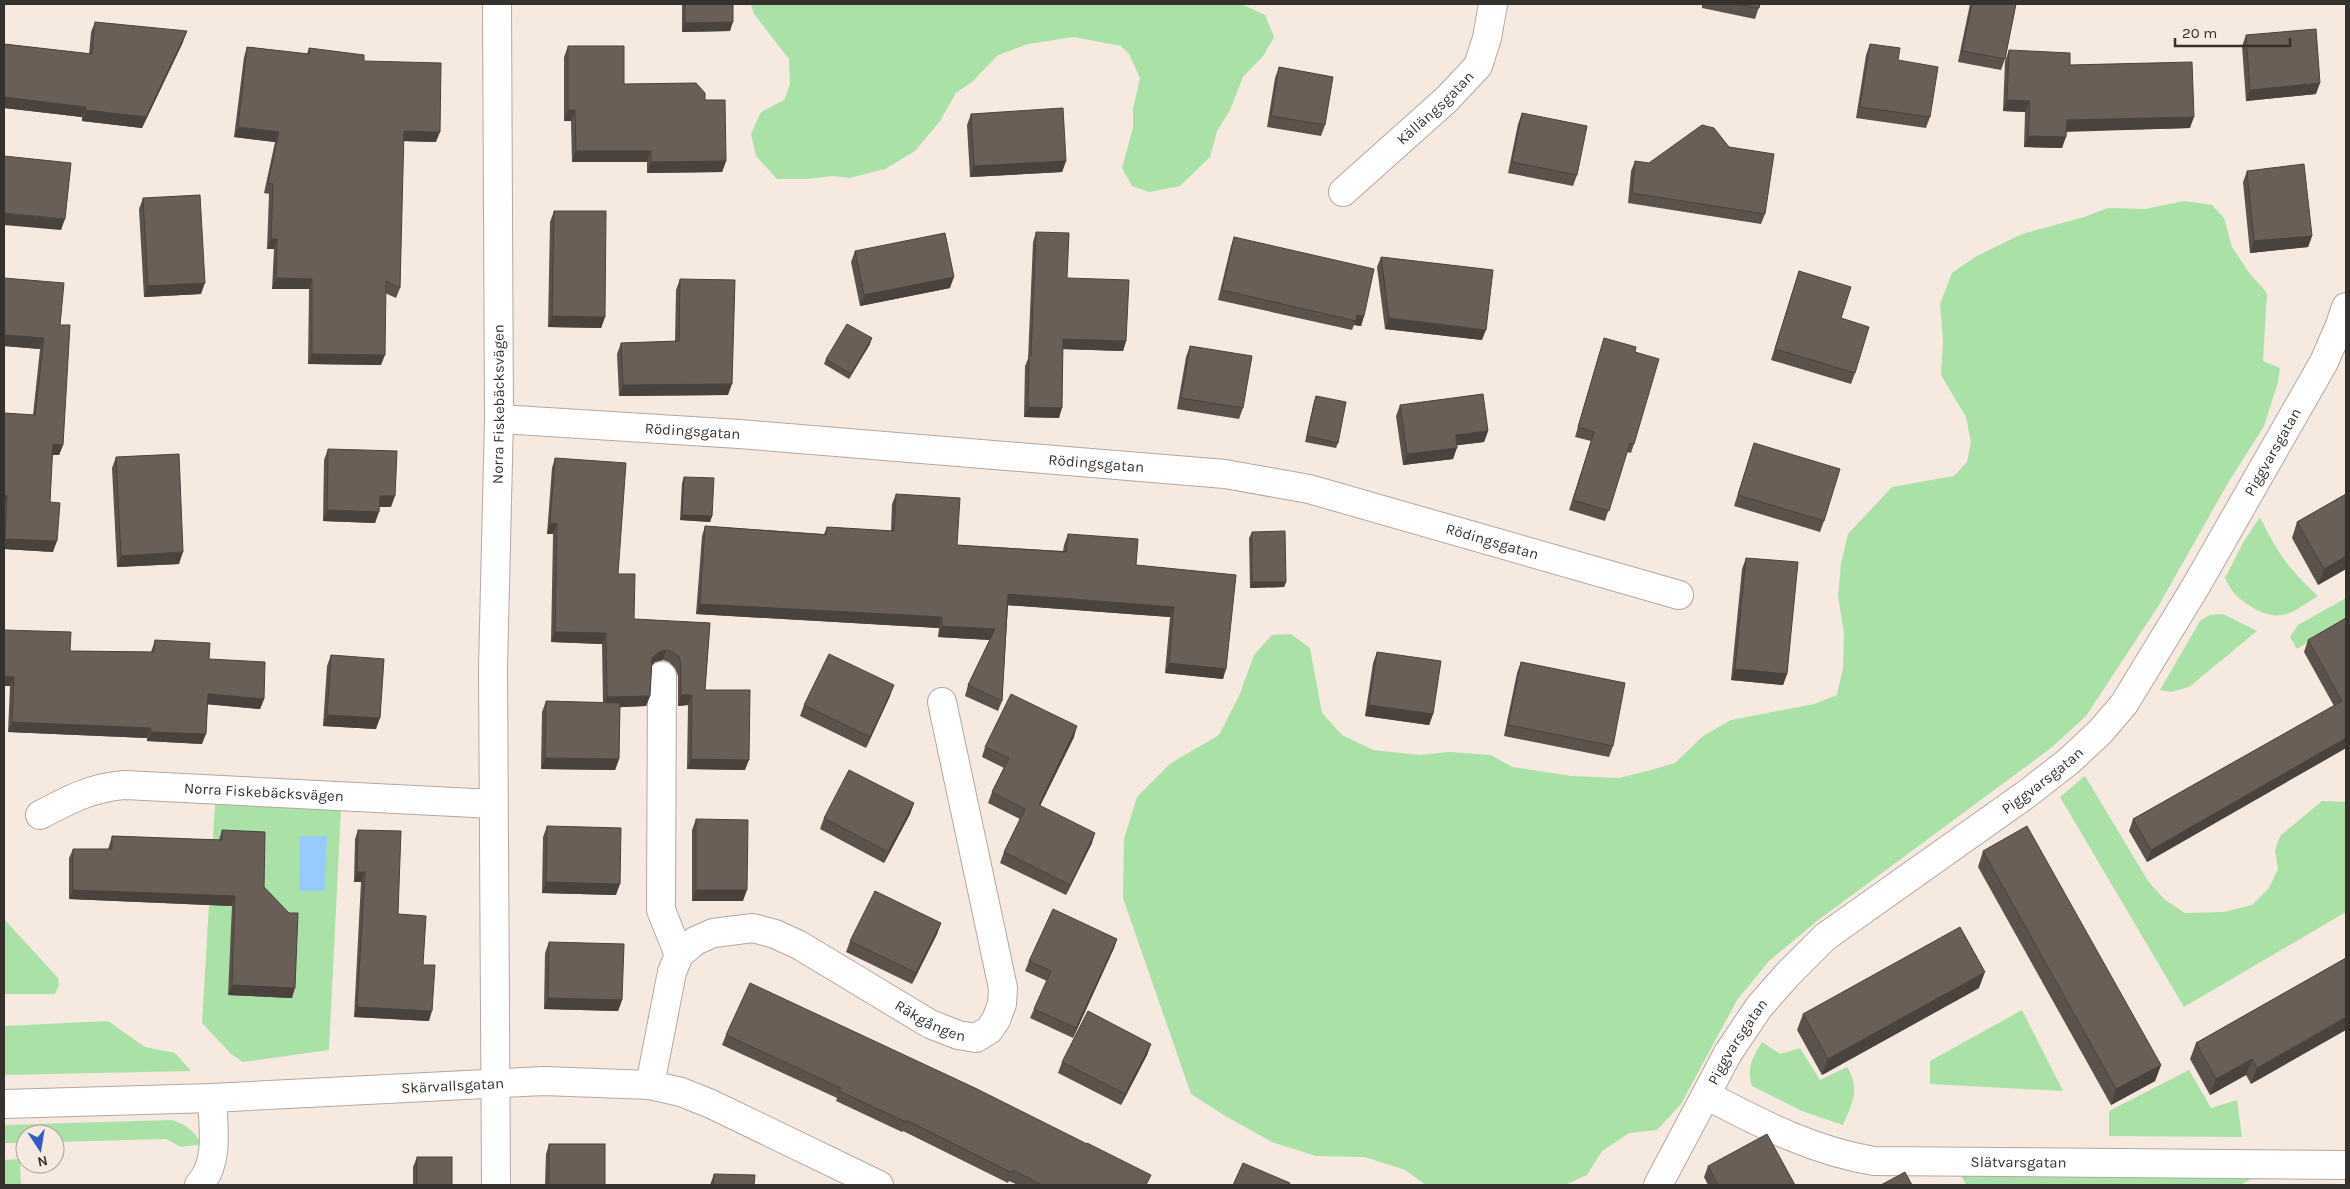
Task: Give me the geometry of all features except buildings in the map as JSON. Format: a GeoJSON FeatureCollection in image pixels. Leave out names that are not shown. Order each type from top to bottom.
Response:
{"type":"FeatureCollection","features":[{"type":"Feature","properties":{"kind":"street","name":"Norra Fiskebäcksvägen"},"geometry":{"type":"LineString","coordinates":[[496,1185],[493,668],[499,419],[497,4]]}},
{"type":"Feature","properties":{"kind":"street","name":"Källängsgatan"},"geometry":{"type":"LineString","coordinates":[[1343,192],[1446,99],[1478,66],[1488,38],[1493,4]]}},
{"type":"Feature","properties":{"kind":"street","name":"Piggvarsgatan"},"geometry":{"type":"LineString","coordinates":[[1658,1185],[1728,1053],[1759,1007],[1788,974],[1825,938],[2035,788],[2069,761],[2100,732],[2124,704],[2196,586],[2324,362],[2346,307]]}},
{"type":"Feature","properties":{"kind":"street","name":"Rödingsgatan"},"geometry":{"type":"LineString","coordinates":[[499,419],[739,434],[1225,474],[1269,480],[1309,489],[1679,595]]}},
{"type":"Feature","properties":{"kind":"street"},"geometry":{"type":"LineString","coordinates":[[650,1085],[672,972],[679,954],[661,910],[662,676]]}},
{"type":"Feature","properties":{"kind":"street","name":"Räkgången"},"geometry":{"type":"LineString","coordinates":[[679,954],[696,941],[713,933],[753,928],[775,934],[799,945],[930,1024],[958,1035],[976,1038],[989,1030],[996,1020],[1002,1004],[1004,988],[942,702]]}},
{"type":"Feature","properties":{"kind":"street","name":"Norra Fiskebäcksvägen"},"geometry":{"type":"LineString","coordinates":[[40,815],[69,799],[103,787],[125,785],[493,804]]}},
{"type":"Feature","properties":{"kind":"street","name":"Skärvallsgatan"},"geometry":{"type":"LineString","coordinates":[[4,1104],[212,1098],[496,1083],[594,1081],[650,1085],[681,1092],[711,1104],[879,1185]]}},
{"type":"Feature","properties":{"kind":"street","name":"Slätvarsgatan"},"geometry":{"type":"LineString","coordinates":[[1706,1095],[1783,1134],[1842,1156],[1874,1161],[2346,1165]]}},
{"type":"Feature","properties":{"kind":"street"},"geometry":{"type":"LineString","coordinates":[[199,1185],[206,1178],[214,1148],[212,1098]]}},
{"type":"Feature","properties":{"kind":"green space"},"geometry":{"type":"Polygon","coordinates":[[[751,4],[1241,4],[1265,15],[1274,37],[1264,55],[1243,77],[1230,110],[1217,131],[1210,157],[1180,186],[1149,192],[1132,186],[1122,168],[1133,128],[1133,109],[1140,78],[1129,54],[1121,46],[1074,37],[1028,44],[998,55],[972,82],[956,93],[940,121],[915,151],[885,169],[849,178],[833,176],[806,179],[777,179],[756,156],[751,134],[761,112],[784,100],[790,85],[789,59],[754,14],[751,4]]]}},
{"type":"Feature","properties":{"kind":"green space"},"geometry":{"type":"Polygon","coordinates":[[[2184,201],[2212,205],[2224,218],[2232,247],[2250,274],[2267,293],[2263,361],[2280,368],[2278,382],[2264,426],[2228,483],[2159,605],[2086,716],[2051,748],[1817,921],[1769,961],[1737,1000],[1681,1104],[1657,1130],[1629,1133],[1602,1151],[1587,1175],[1565,1185],[1426,1185],[1405,1170],[1365,1157],[1316,1156],[1272,1142],[1191,1094],[1123,898],[1124,839],[1137,797],[1171,763],[1219,735],[1239,696],[1254,655],[1272,635],[1291,634],[1310,648],[1322,713],[1342,735],[1373,750],[1420,755],[1449,752],[1491,755],[1512,767],[1572,776],[1619,778],[1675,763],[1703,736],[1731,720],[1814,704],[1837,695],[1843,668],[1844,633],[1838,596],[1841,563],[1848,534],[1892,487],[1954,476],[1967,462],[1971,442],[1966,417],[1941,375],[1943,341],[1940,304],[1952,273],[1975,257],[2022,234],[2084,217],[2108,208],[2145,209],[2184,201]]]}},
{"type":"Feature","properties":{"kind":"green space"},"geometry":{"type":"Polygon","coordinates":[[[2260,517],[2284,560],[2318,596],[2284,615],[2267,614],[2247,604],[2234,593],[2225,578],[2244,541],[2260,517]]]}},
{"type":"Feature","properties":{"kind":"green space"},"geometry":{"type":"Polygon","coordinates":[[[2346,598],[2346,620],[2297,649],[2290,637],[2298,625],[2346,598]]]}},
{"type":"Feature","properties":{"kind":"green space"},"geometry":{"type":"Polygon","coordinates":[[[2223,614],[2257,631],[2189,687],[2171,692],[2160,690],[2200,621],[2210,615],[2223,614]]]}},
{"type":"Feature","properties":{"kind":"green space"},"geometry":{"type":"Polygon","coordinates":[[[2085,776],[2148,881],[2164,899],[2185,913],[2224,912],[2252,905],[2269,888],[2278,869],[2275,850],[2280,836],[2322,801],[2346,802],[2346,912],[2184,1007],[2060,797],[2085,776]]]}},
{"type":"Feature","properties":{"kind":"green space"},"geometry":{"type":"Polygon","coordinates":[[[215,803],[341,809],[329,1050],[243,1062],[231,1054],[202,1023],[215,803]]]}},
{"type":"Feature","properties":{"kind":"green space"},"geometry":{"type":"Polygon","coordinates":[[[4,919],[58,978],[59,985],[55,994],[4,994],[4,919]]]}},
{"type":"Feature","properties":{"kind":"green space"},"geometry":{"type":"Polygon","coordinates":[[[2022,1010],[2063,1091],[1930,1084],[1930,1061],[2022,1010]]]}},
{"type":"Feature","properties":{"kind":"green space"},"geometry":{"type":"Polygon","coordinates":[[[108,1021],[145,1047],[175,1053],[191,1071],[4,1075],[4,1026],[108,1021]]]}},
{"type":"Feature","properties":{"kind":"green space"},"geometry":{"type":"Polygon","coordinates":[[[1762,1042],[1780,1054],[1800,1048],[1820,1080],[1847,1067],[1854,1082],[1854,1096],[1843,1125],[1802,1111],[1752,1086],[1750,1068],[1762,1042]]]}},
{"type":"Feature","properties":{"kind":"green space"},"geometry":{"type":"Polygon","coordinates":[[[2189,1070],[2211,1108],[2237,1100],[2242,1137],[2109,1136],[2109,1111],[2189,1070]]]}},
{"type":"Feature","properties":{"kind":"green space"},"geometry":{"type":"Polygon","coordinates":[[[172,1120],[190,1129],[202,1144],[181,1147],[166,1139],[65,1142],[65,1124],[38,1124],[172,1120]]]}},
{"type":"Feature","properties":{"kind":"green space"},"geometry":{"type":"Polygon","coordinates":[[[4,1125],[15,1125],[15,1143],[4,1143],[4,1125]]]}},
{"type":"Feature","properties":{"kind":"green space"},"geometry":{"type":"Polygon","coordinates":[[[15,1159],[15,1174],[21,1174],[21,1185],[4,1185],[4,1160],[15,1159]]]}},
{"type":"Feature","properties":{"kind":"green space"},"geometry":{"type":"Polygon","coordinates":[[[1956,1165],[2267,1171],[2240,1185],[1966,1185],[1956,1165]]]}},
{"type":"Feature","properties":{"kind":"water"},"geometry":{"type":"Polygon","coordinates":[[[300,836],[327,836],[325,891],[299,891],[300,836]]]}}]}
